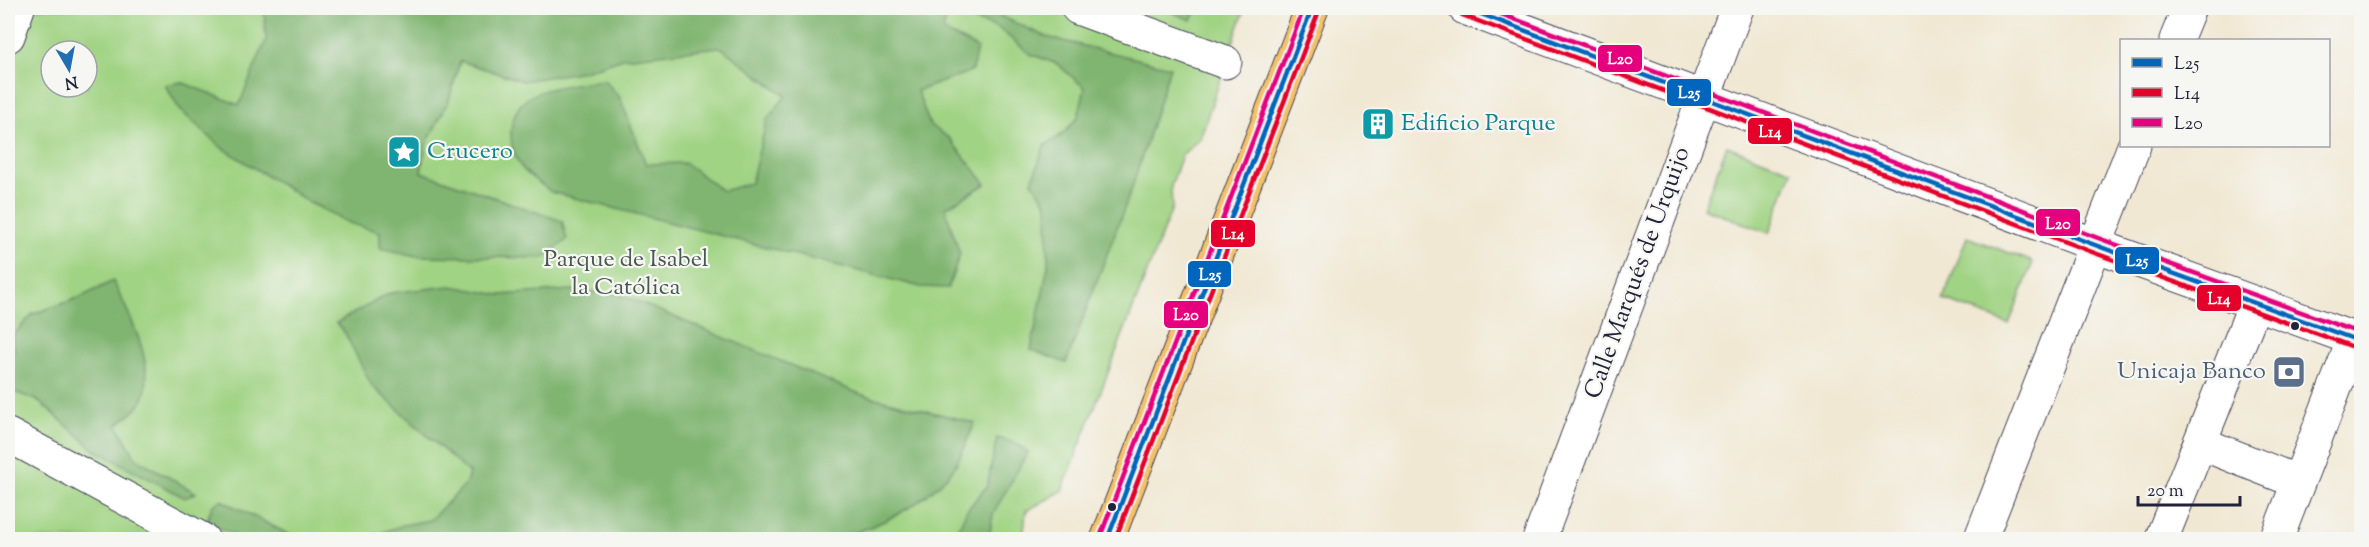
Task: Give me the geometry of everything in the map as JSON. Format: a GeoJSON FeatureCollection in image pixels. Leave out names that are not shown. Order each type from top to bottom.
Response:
{"type":"FeatureCollection","features":[{"type":"Feature","properties":{"kind":"main road"},"geometry":{"type":"LineString","coordinates":[[1107,540],[1312,8]]}},
{"type":"Feature","properties":{"kind":"street"},"geometry":{"type":"LineString","coordinates":[[8,36],[18,8]]}},
{"type":"Feature","properties":{"kind":"street"},"geometry":{"type":"LineString","coordinates":[[1078,8],[1225,62]]}},
{"type":"Feature","properties":{"kind":"street"},"geometry":{"type":"LineString","coordinates":[[1466,8],[2094,245],[2358,340],[2276,540]]}},
{"type":"Feature","properties":{"kind":"street","name":"Calle Marqués de Urquijo"},"geometry":{"type":"LineString","coordinates":[[1539,540],[1737,8]]}},
{"type":"Feature","properties":{"kind":"street"},"geometry":{"type":"LineString","coordinates":[[2176,39],[2189,8]]}},
{"type":"Feature","properties":{"kind":"street"},"geometry":{"type":"LineString","coordinates":[[1980,540],[2134,147]]}},
{"type":"Feature","properties":{"kind":"street"},"geometry":{"type":"LineString","coordinates":[[2161,540],[2255,304]]}},
{"type":"Feature","properties":{"kind":"street"},"geometry":{"type":"LineString","coordinates":[[8,435],[203,540]]}},
{"type":"Feature","properties":{"kind":"street"},"geometry":{"type":"LineString","coordinates":[[2200,443],[2298,482]]}},
{"type":"Feature","properties":{"kind":"green space","name":"Parque de Isabel la Católica"},"geometry":{"type":"Polygon","coordinates":[[[8,8],[1245,8],[1200,138],[1182,155],[1171,186],[1172,208],[1062,491],[1026,511],[1023,540],[8,539],[8,8]]]}},
{"type":"Feature","properties":{"kind":"green space"},"geometry":{"type":"Polygon","coordinates":[[[264,8],[955,8],[948,12],[943,31],[977,48],[972,71],[917,91],[930,125],[949,138],[986,184],[945,208],[960,254],[948,288],[921,287],[551,192],[525,171],[517,160],[512,141],[512,122],[521,105],[528,98],[554,88],[604,80],[620,98],[646,164],[685,163],[723,191],[751,183],[767,119],[786,96],[720,47],[623,58],[584,71],[523,81],[460,61],[449,100],[426,145],[421,172],[562,221],[567,240],[543,258],[416,256],[380,248],[380,232],[349,223],[309,202],[222,148],[180,110],[165,85],[181,82],[239,105],[266,40],[264,8]]]}},
{"type":"Feature","properties":{"kind":"green space"},"geometry":{"type":"Polygon","coordinates":[[[972,8],[982,8],[1047,37],[1170,67],[1132,188],[1066,363],[1031,350],[1048,266],[1047,204],[1032,182],[1044,146],[1063,134],[1078,117],[1085,88],[1057,64],[1030,54],[998,28],[971,19],[966,12],[972,8]]]}},
{"type":"Feature","properties":{"kind":"green space"},"geometry":{"type":"Polygon","coordinates":[[[1161,8],[1198,8],[1191,20],[1161,8]]]}},
{"type":"Feature","properties":{"kind":"green space"},"geometry":{"type":"Polygon","coordinates":[[[1727,146],[1792,171],[1769,233],[1703,208],[1727,146]]]}},
{"type":"Feature","properties":{"kind":"green space"},"geometry":{"type":"Polygon","coordinates":[[[1967,237],[2033,262],[2009,324],[1943,299],[1967,237]]]}},
{"type":"Feature","properties":{"kind":"green space"},"geometry":{"type":"Polygon","coordinates":[[[113,281],[134,326],[145,362],[147,379],[145,394],[138,407],[117,425],[136,458],[196,493],[185,498],[95,450],[37,400],[8,390],[8,356],[15,352],[12,336],[33,314],[81,297],[113,281]]]}},
{"type":"Feature","properties":{"kind":"green space"},"geometry":{"type":"Polygon","coordinates":[[[451,286],[500,295],[573,290],[619,294],[860,394],[975,423],[954,468],[926,496],[883,522],[835,539],[364,539],[403,525],[430,520],[466,484],[469,473],[372,386],[345,333],[336,323],[390,293],[451,286]]]}},
{"type":"Feature","properties":{"kind":"green space"},"geometry":{"type":"Polygon","coordinates":[[[997,438],[1016,443],[1028,452],[993,514],[989,539],[953,539],[967,510],[987,486],[997,438]]]}},
{"type":"Feature","properties":{"kind":"green space"},"geometry":{"type":"Polygon","coordinates":[[[221,500],[298,539],[241,539],[207,521],[212,506],[221,500]]]}},
{"type":"Feature","properties":{"kind":"transit line","name":"L20"},"geometry":{"type":"LineString","coordinates":[[1100,537],[1304,8]]}},
{"type":"Feature","properties":{"kind":"transit line","name":"L25"},"geometry":{"type":"LineString","coordinates":[[1107,540],[1312,8]]}},
{"type":"Feature","properties":{"kind":"transit line","name":"L25"},"geometry":{"type":"LineString","coordinates":[[1465,8],[2095,245],[2362,342]]}},
{"type":"Feature","properties":{"kind":"transit line","name":"L20"},"geometry":{"type":"LineString","coordinates":[[1485,8],[2098,238],[2362,334]]}},
{"type":"Feature","properties":{"kind":"transit line","name":"L14"},"geometry":{"type":"LineString","coordinates":[[1115,540],[1319,11]]}},
{"type":"Feature","properties":{"kind":"transit line","name":"L14"},"geometry":{"type":"LineString","coordinates":[[1462,15],[2092,252],[2359,349]]}},
{"type":"Feature","properties":{"kind":"place","name":"Edificio Parque"},"geometry":{"type":"Point","coordinates":[1378,124]}},
{"type":"Feature","properties":{"kind":"place","name":"Crucero"},"geometry":{"type":"Point","coordinates":[404,152]}},
{"type":"Feature","properties":{"kind":"place","name":"Unicaja Banco"},"geometry":{"type":"Point","coordinates":[2289,372]}}]}
